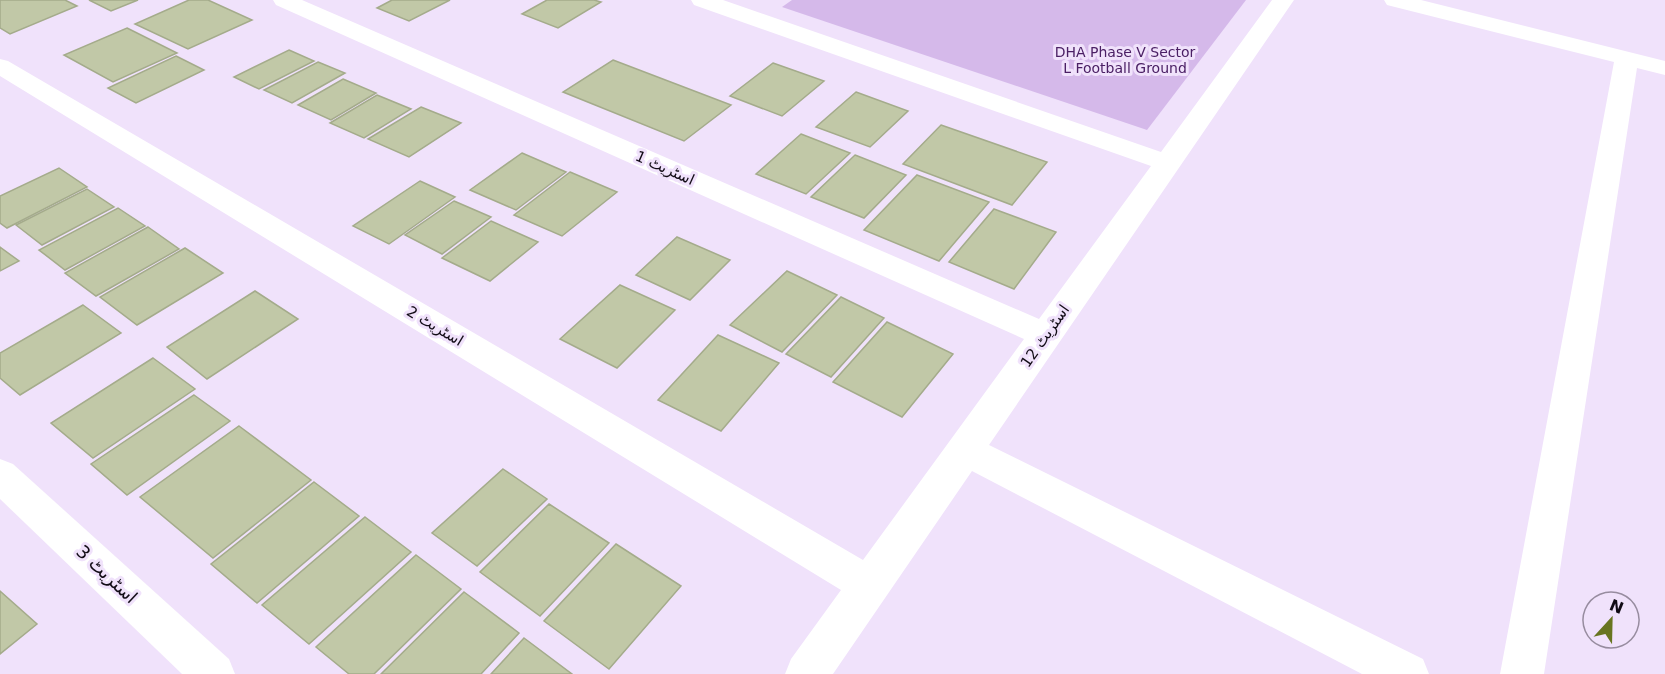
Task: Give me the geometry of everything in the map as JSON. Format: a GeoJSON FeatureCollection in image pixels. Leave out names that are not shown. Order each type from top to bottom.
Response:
{"type":"FeatureCollection","features":[{"type":"Feature","properties":{"kind":"street","name":"اسٹریٹ 1"},"geometry":{"type":"LineString","coordinates":[[284,0],[1045,335]]}},
{"type":"Feature","properties":{"kind":"street"},"geometry":{"type":"LineString","coordinates":[[702,0],[1167,163]]}},
{"type":"Feature","properties":{"kind":"street"},"geometry":{"type":"LineString","coordinates":[[741,13],[761,0]]}},
{"type":"Feature","properties":{"kind":"street","name":"اسٹریٹ 12"},"geometry":{"type":"LineString","coordinates":[[807,674],[1283,0]]}},
{"type":"Feature","properties":{"kind":"street"},"geometry":{"type":"LineString","coordinates":[[1395,0],[1665,68]]}},
{"type":"Feature","properties":{"kind":"street"},"geometry":{"type":"LineString","coordinates":[[1522,674],[1626,59]]}},
{"type":"Feature","properties":{"kind":"street","name":"اسٹریٹ 2"},"geometry":{"type":"LineString","coordinates":[[0,66],[869,585]]}},
{"type":"Feature","properties":{"kind":"street"},"geometry":{"type":"LineString","coordinates":[[966,451],[1407,674]]}},
{"type":"Feature","properties":{"kind":"street","name":"اسٹریٹ 3"},"geometry":{"type":"LineString","coordinates":[[0,475],[213,674]]}},
{"type":"Feature","properties":{"kind":"green space","name":"DHA Phase V Sector L Football Ground"},"geometry":{"type":"Polygon","coordinates":[[[792,0],[1246,0],[1147,130],[782,7],[792,0]]]}},
{"type":"Feature","properties":{"kind":"building"},"geometry":{"type":"Polygon","coordinates":[[[0,0],[65,0],[77,6],[10,34],[0,28],[0,0]]]}},
{"type":"Feature","properties":{"kind":"building"},"geometry":{"type":"Polygon","coordinates":[[[89,0],[138,0],[111,11],[89,0]]]}},
{"type":"Feature","properties":{"kind":"building"},"geometry":{"type":"Polygon","coordinates":[[[189,0],[208,0],[252,20],[188,49],[135,24],[189,0]]]}},
{"type":"Feature","properties":{"kind":"building"},"geometry":{"type":"Polygon","coordinates":[[[392,0],[450,0],[409,21],[377,8],[392,0]]]}},
{"type":"Feature","properties":{"kind":"building"},"geometry":{"type":"Polygon","coordinates":[[[547,0],[601,2],[558,28],[522,14],[547,0]]]}},
{"type":"Feature","properties":{"kind":"building"},"geometry":{"type":"Polygon","coordinates":[[[127,28],[177,53],[113,82],[64,55],[127,28]]]}},
{"type":"Feature","properties":{"kind":"building"},"geometry":{"type":"Polygon","coordinates":[[[289,50],[314,61],[259,89],[234,77],[289,50]]]}},
{"type":"Feature","properties":{"kind":"building"},"geometry":{"type":"Polygon","coordinates":[[[176,56],[204,70],[136,103],[108,88],[176,56]]]}},
{"type":"Feature","properties":{"kind":"building"},"geometry":{"type":"Polygon","coordinates":[[[613,60],[731,105],[684,141],[563,92],[613,60]]]}},
{"type":"Feature","properties":{"kind":"building"},"geometry":{"type":"Polygon","coordinates":[[[318,62],[345,73],[292,103],[264,90],[318,62]]]}},
{"type":"Feature","properties":{"kind":"building"},"geometry":{"type":"Polygon","coordinates":[[[773,63],[824,81],[782,116],[730,96],[773,63]]]}},
{"type":"Feature","properties":{"kind":"building"},"geometry":{"type":"Polygon","coordinates":[[[343,79],[376,93],[331,120],[298,105],[343,79]]]}},
{"type":"Feature","properties":{"kind":"building"},"geometry":{"type":"Polygon","coordinates":[[[856,92],[908,111],[870,147],[816,127],[856,92]]]}},
{"type":"Feature","properties":{"kind":"building"},"geometry":{"type":"Polygon","coordinates":[[[377,95],[411,109],[364,138],[330,123],[377,95]]]}},
{"type":"Feature","properties":{"kind":"building"},"geometry":{"type":"Polygon","coordinates":[[[421,107],[461,123],[409,157],[368,139],[421,107]]]}},
{"type":"Feature","properties":{"kind":"building"},"geometry":{"type":"Polygon","coordinates":[[[941,125],[1047,162],[1012,205],[903,164],[941,125]]]}},
{"type":"Feature","properties":{"kind":"building"},"geometry":{"type":"Polygon","coordinates":[[[801,134],[850,153],[806,194],[756,174],[801,134]]]}},
{"type":"Feature","properties":{"kind":"building"},"geometry":{"type":"Polygon","coordinates":[[[522,153],[566,172],[516,210],[470,190],[522,153]]]}},
{"type":"Feature","properties":{"kind":"building"},"geometry":{"type":"Polygon","coordinates":[[[855,155],[906,175],[864,218],[811,197],[855,155]]]}},
{"type":"Feature","properties":{"kind":"building"},"geometry":{"type":"Polygon","coordinates":[[[59,168],[87,187],[7,228],[0,223],[0,196],[59,168]]]}},
{"type":"Feature","properties":{"kind":"building"},"geometry":{"type":"Polygon","coordinates":[[[570,172],[617,192],[562,236],[514,215],[570,172]]]}},
{"type":"Feature","properties":{"kind":"building"},"geometry":{"type":"Polygon","coordinates":[[[917,175],[989,202],[939,261],[864,230],[917,175]]]}},
{"type":"Feature","properties":{"kind":"building"},"geometry":{"type":"Polygon","coordinates":[[[420,181],[455,197],[389,244],[353,226],[420,181]]]}},
{"type":"Feature","properties":{"kind":"building"},"geometry":{"type":"Polygon","coordinates":[[[87,189],[114,207],[42,245],[16,225],[87,189]]]}},
{"type":"Feature","properties":{"kind":"building"},"geometry":{"type":"Polygon","coordinates":[[[454,201],[491,217],[442,254],[405,235],[454,201]]]}},
{"type":"Feature","properties":{"kind":"building"},"geometry":{"type":"Polygon","coordinates":[[[118,208],[145,226],[65,270],[39,250],[118,208]]]}},
{"type":"Feature","properties":{"kind":"building"},"geometry":{"type":"Polygon","coordinates":[[[994,209],[1056,232],[1014,289],[949,262],[994,209]]]}},
{"type":"Feature","properties":{"kind":"building"},"geometry":{"type":"Polygon","coordinates":[[[491,221],[538,242],[490,281],[442,258],[491,221]]]}},
{"type":"Feature","properties":{"kind":"building"},"geometry":{"type":"Polygon","coordinates":[[[148,227],[179,249],[96,296],[65,273],[148,227]]]}},
{"type":"Feature","properties":{"kind":"building"},"geometry":{"type":"Polygon","coordinates":[[[677,237],[730,260],[690,300],[636,275],[677,237]]]}},
{"type":"Feature","properties":{"kind":"building"},"geometry":{"type":"Polygon","coordinates":[[[0,247],[19,261],[0,271],[0,247]]]}},
{"type":"Feature","properties":{"kind":"building"},"geometry":{"type":"Polygon","coordinates":[[[185,248],[223,273],[137,325],[100,297],[185,248]]]}},
{"type":"Feature","properties":{"kind":"building"},"geometry":{"type":"Polygon","coordinates":[[[787,271],[837,295],[782,352],[730,325],[787,271]]]}},
{"type":"Feature","properties":{"kind":"building"},"geometry":{"type":"Polygon","coordinates":[[[620,285],[675,310],[617,368],[560,339],[620,285]]]}},
{"type":"Feature","properties":{"kind":"building"},"geometry":{"type":"Polygon","coordinates":[[[255,291],[298,319],[207,379],[167,347],[255,291]]]}},
{"type":"Feature","properties":{"kind":"building"},"geometry":{"type":"Polygon","coordinates":[[[841,297],[884,318],[831,377],[786,354],[841,297]]]}},
{"type":"Feature","properties":{"kind":"building"},"geometry":{"type":"Polygon","coordinates":[[[83,305],[121,333],[20,395],[0,378],[0,353],[83,305]]]}},
{"type":"Feature","properties":{"kind":"building"},"geometry":{"type":"Polygon","coordinates":[[[887,322],[953,354],[902,417],[833,382],[887,322]]]}},
{"type":"Feature","properties":{"kind":"building"},"geometry":{"type":"Polygon","coordinates":[[[718,335],[779,363],[721,431],[658,400],[718,335]]]}},
{"type":"Feature","properties":{"kind":"building"},"geometry":{"type":"Polygon","coordinates":[[[153,358],[195,389],[93,458],[51,423],[153,358]]]}},
{"type":"Feature","properties":{"kind":"building"},"geometry":{"type":"Polygon","coordinates":[[[194,395],[230,421],[127,495],[91,464],[194,395]]]}},
{"type":"Feature","properties":{"kind":"building"},"geometry":{"type":"Polygon","coordinates":[[[239,426],[311,480],[213,558],[140,497],[239,426]]]}},
{"type":"Feature","properties":{"kind":"building"},"geometry":{"type":"Polygon","coordinates":[[[503,469],[547,499],[477,566],[432,533],[503,469]]]}},
{"type":"Feature","properties":{"kind":"building"},"geometry":{"type":"Polygon","coordinates":[[[314,482],[359,516],[257,603],[211,564],[314,482]]]}},
{"type":"Feature","properties":{"kind":"building"},"geometry":{"type":"Polygon","coordinates":[[[549,504],[609,543],[540,616],[480,572],[549,504]]]}},
{"type":"Feature","properties":{"kind":"building"},"geometry":{"type":"Polygon","coordinates":[[[365,517],[411,552],[309,644],[262,605],[365,517]]]}},
{"type":"Feature","properties":{"kind":"building"},"geometry":{"type":"Polygon","coordinates":[[[616,544],[681,586],[609,669],[544,621],[616,544]]]}},
{"type":"Feature","properties":{"kind":"building"},"geometry":{"type":"Polygon","coordinates":[[[416,555],[461,589],[374,674],[349,674],[316,647],[416,555]]]}},
{"type":"Feature","properties":{"kind":"building"},"geometry":{"type":"Polygon","coordinates":[[[0,591],[37,624],[0,654],[0,591]]]}},
{"type":"Feature","properties":{"kind":"building"},"geometry":{"type":"Polygon","coordinates":[[[464,592],[519,633],[481,674],[381,674],[464,592]]]}},
{"type":"Feature","properties":{"kind":"building"},"geometry":{"type":"Polygon","coordinates":[[[524,638],[572,674],[491,674],[524,638]]]}}]}
